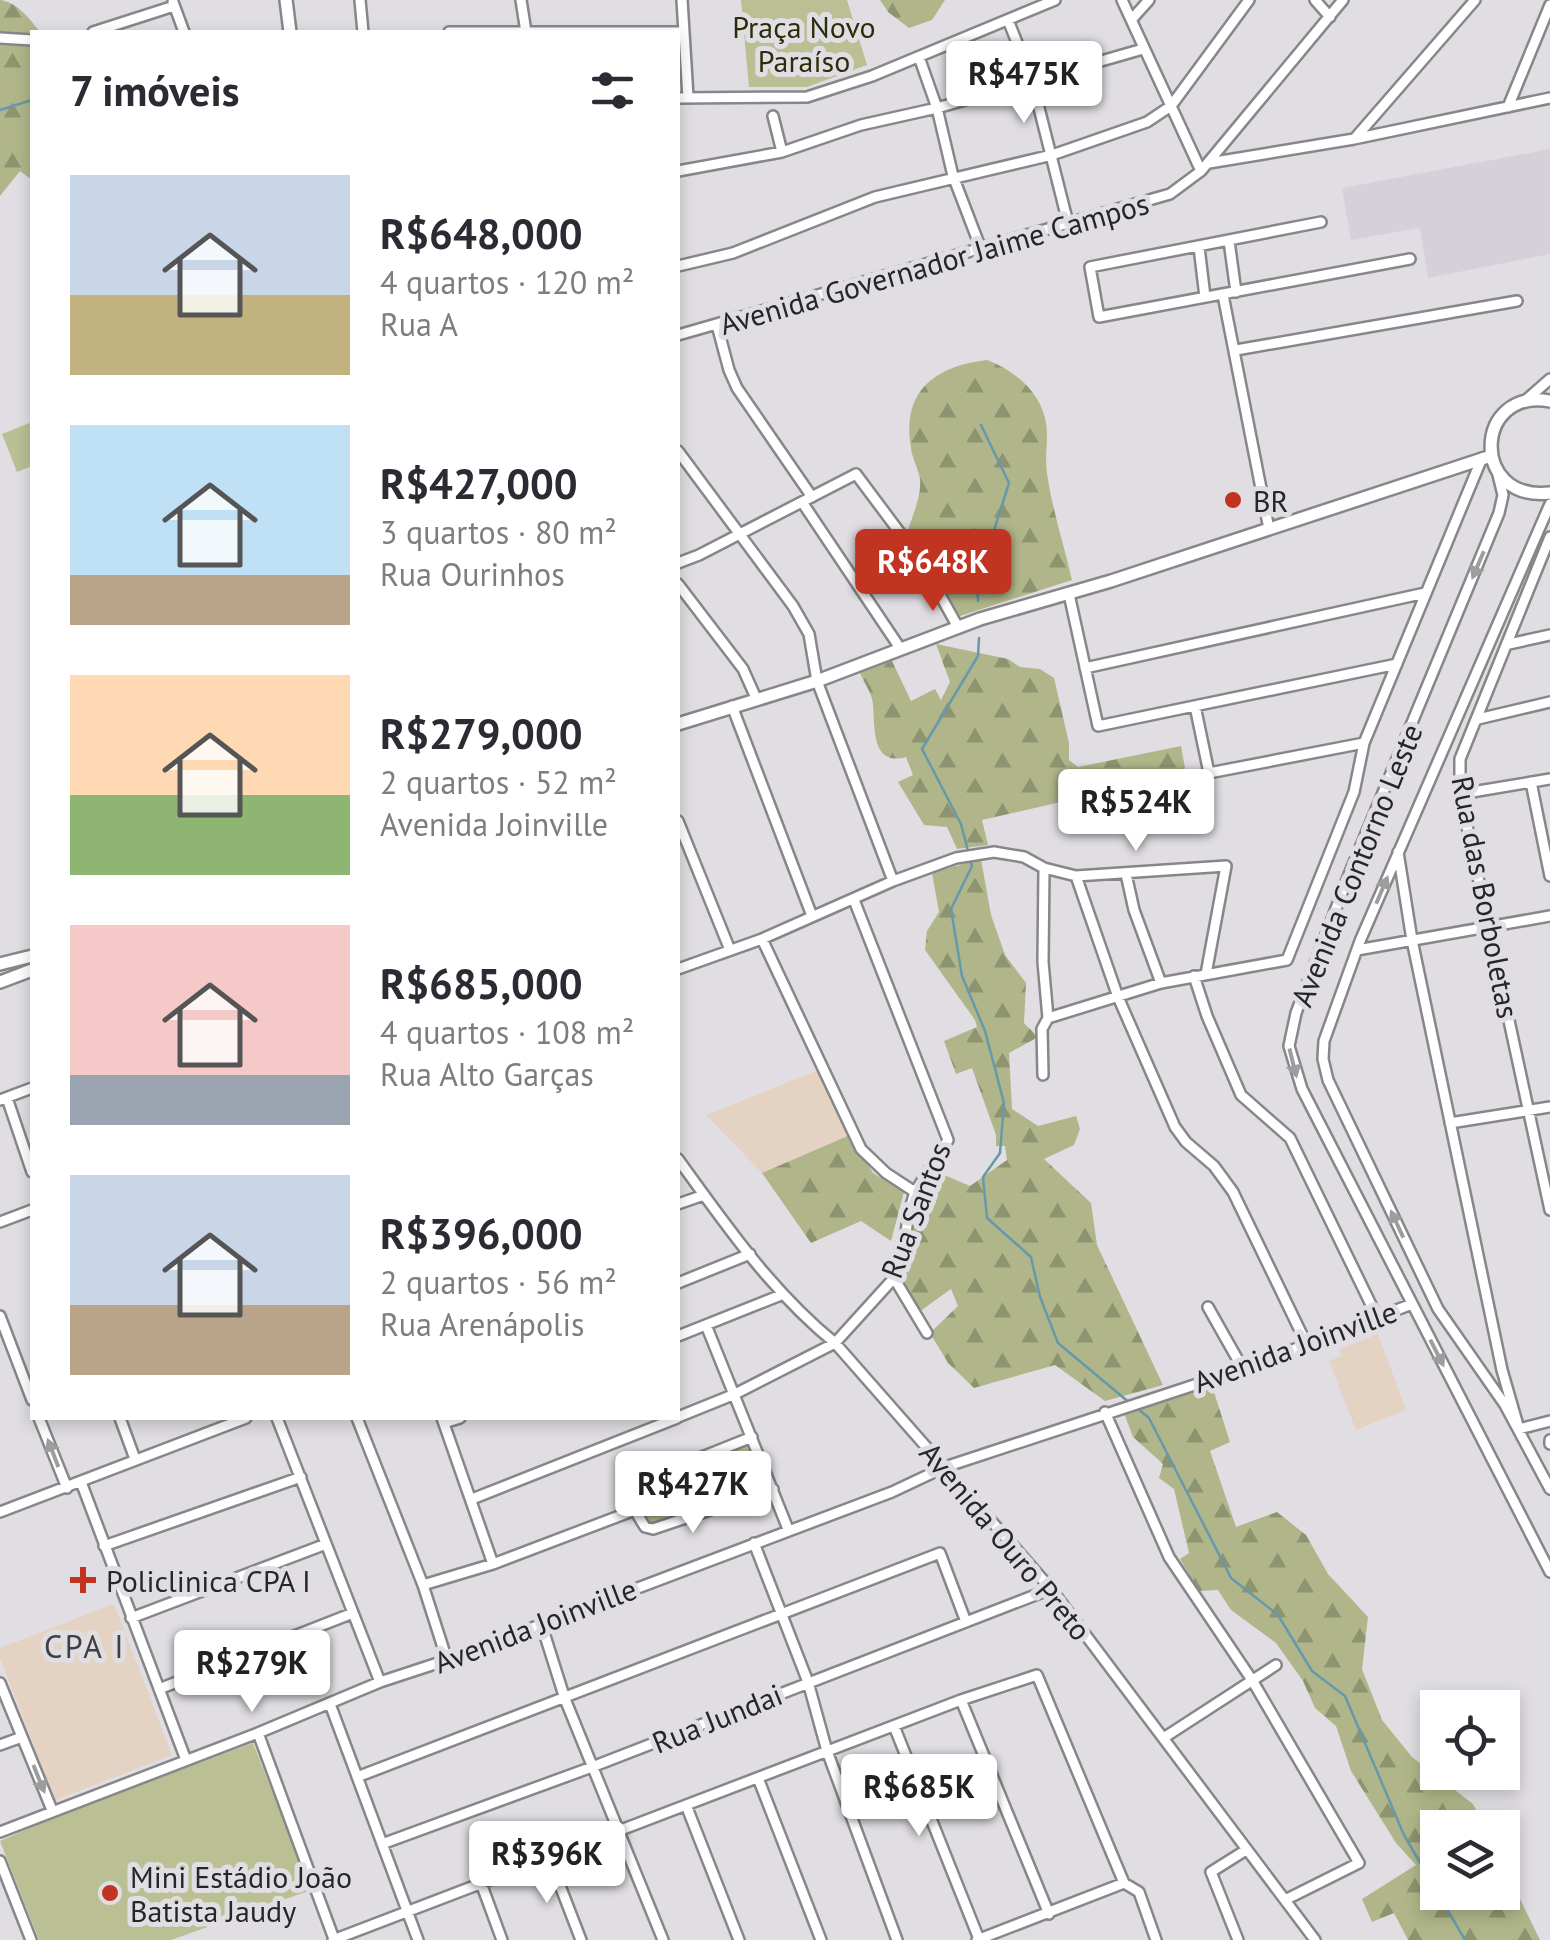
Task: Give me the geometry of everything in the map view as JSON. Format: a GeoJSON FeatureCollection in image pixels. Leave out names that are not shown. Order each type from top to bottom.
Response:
{"type":"FeatureCollection","features":[{"type":"Feature","properties":{"kind":"main road"},"geometry":{"type":"LineString","coordinates":[[286,0],[290,30]]}},
{"type":"Feature","properties":{"kind":"main road"},"geometry":{"type":"LineString","coordinates":[[1486,457],[1497,422],[1504,413],[1524,401],[1550,401]]}},
{"type":"Feature","properties":{"kind":"main road"},"geometry":{"type":"LineString","coordinates":[[680,723],[816,681],[958,627],[1486,457]]}},
{"type":"Feature","properties":{"kind":"main road"},"geometry":{"type":"LineString","coordinates":[[1486,457],[1521,491],[1550,493]]}},
{"type":"Feature","properties":{"kind":"main road"},"geometry":{"type":"LineString","coordinates":[[0,964],[30,956]]}},
{"type":"Feature","properties":{"kind":"main road"},"geometry":{"type":"LineString","coordinates":[[0,982],[30,971]]}},
{"type":"Feature","properties":{"kind":"street"},"geometry":{"type":"LineString","coordinates":[[360,0],[363,30]]}},
{"type":"Feature","properties":{"kind":"street"},"geometry":{"type":"LineString","coordinates":[[521,0],[526,30]]}},
{"type":"Feature","properties":{"kind":"street"},"geometry":{"type":"LineString","coordinates":[[682,0],[683,97],[808,97],[919,57],[1053,0]]}},
{"type":"Feature","properties":{"kind":"street"},"geometry":{"type":"LineString","coordinates":[[1122,0],[1170,106],[1204,167],[1550,98]]}},
{"type":"Feature","properties":{"kind":"street"},"geometry":{"type":"LineString","coordinates":[[1132,20],[1150,0]]}},
{"type":"Feature","properties":{"kind":"street"},"geometry":{"type":"LineString","coordinates":[[680,266],[733,253],[874,198],[1052,154],[1147,122],[1170,106],[1249,0]]}},
{"type":"Feature","properties":{"kind":"street"},"geometry":{"type":"LineString","coordinates":[[1315,0],[1330,17]]}},
{"type":"Feature","properties":{"kind":"street","name":"Avenida Governador Jaime Campos"},"geometry":{"type":"LineString","coordinates":[[680,334],[1170,194],[1204,167],[1343,0]]}},
{"type":"Feature","properties":{"kind":"street"},"geometry":{"type":"LineString","coordinates":[[1354,139],[1476,0]]}},
{"type":"Feature","properties":{"kind":"street"},"geometry":{"type":"LineString","coordinates":[[98,30],[173,3],[183,30]]}},
{"type":"Feature","properties":{"kind":"street"},"geometry":{"type":"LineString","coordinates":[[1508,106],[1550,6]]}},
{"type":"Feature","properties":{"kind":"street"},"geometry":{"type":"LineString","coordinates":[[1008,20],[1032,80],[1068,223]]}},
{"type":"Feature","properties":{"kind":"street"},"geometry":{"type":"LineString","coordinates":[[0,38],[30,40]]}},
{"type":"Feature","properties":{"kind":"street"},"geometry":{"type":"LineString","coordinates":[[680,171],[782,152],[860,125],[937,108],[1144,50]]}},
{"type":"Feature","properties":{"kind":"street"},"geometry":{"type":"LineString","coordinates":[[919,57],[937,108],[953,176],[982,249]]}},
{"type":"Feature","properties":{"kind":"street"},"geometry":{"type":"LineString","coordinates":[[773,116],[782,152]]}},
{"type":"Feature","properties":{"kind":"street"},"geometry":{"type":"LineString","coordinates":[[1320,222],[1090,267],[1099,318],[1410,260]]}},
{"type":"Feature","properties":{"kind":"street"},"geometry":{"type":"LineString","coordinates":[[1229,241],[1236,292]]}},
{"type":"Feature","properties":{"kind":"street"},"geometry":{"type":"LineString","coordinates":[[1199,247],[1205,297]]}},
{"type":"Feature","properties":{"kind":"street"},"geometry":{"type":"LineString","coordinates":[[1223,295],[1270,528]]}},
{"type":"Feature","properties":{"kind":"street"},"geometry":{"type":"LineString","coordinates":[[1236,350],[1517,301]]}},
{"type":"Feature","properties":{"kind":"street"},"geometry":{"type":"LineString","coordinates":[[718,325],[729,370],[738,388],[900,648]]}},
{"type":"Feature","properties":{"kind":"street"},"geometry":{"type":"LineString","coordinates":[[1524,401],[1550,379]]}},
{"type":"Feature","properties":{"kind":"street"},"geometry":{"type":"LineString","coordinates":[[680,454],[793,606],[809,634],[816,681],[893,881]]}},
{"type":"Feature","properties":{"kind":"street"},"geometry":{"type":"LineString","coordinates":[[1048,1018],[1161,982],[1286,960],[1354,792],[1364,744],[1486,457]]}},
{"type":"Feature","properties":{"kind":"street","name":"Avenida Contorno Leste"},"geometry":{"type":"LineString","coordinates":[[1498,472],[1503,495],[1499,513],[1348,876],[1296,1013],[1289,1046],[1302,1089],[1550,1572]]}},
{"type":"Feature","properties":{"kind":"street"},"geometry":{"type":"LineString","coordinates":[[680,562],[852,474],[859,475],[922,562],[958,627]]}},
{"type":"Feature","properties":{"kind":"street","name":"Avenida Contorno Leste"},"geometry":{"type":"LineString","coordinates":[[1550,504],[1357,950],[1324,1041],[1323,1059],[1328,1080],[1438,1309],[1494,1388],[1550,1489]]}},
{"type":"Feature","properties":{"kind":"street","name":"Rua das Borboletas"},"geometry":{"type":"LineString","coordinates":[[1550,537],[1460,759],[1460,794],[1550,1210]]}},
{"type":"Feature","properties":{"kind":"street"},"geometry":{"type":"LineString","coordinates":[[1538,565],[1550,563]]}},
{"type":"Feature","properties":{"kind":"street"},"geometry":{"type":"LineString","coordinates":[[680,587],[743,669],[756,698]]}},
{"type":"Feature","properties":{"kind":"street"},"geometry":{"type":"LineString","coordinates":[[1085,668],[1426,593]]}},
{"type":"Feature","properties":{"kind":"street"},"geometry":{"type":"LineString","coordinates":[[1069,594],[1098,726],[1397,664]]}},
{"type":"Feature","properties":{"kind":"street"},"geometry":{"type":"LineString","coordinates":[[1509,644],[1550,635]]}},
{"type":"Feature","properties":{"kind":"street"},"geometry":{"type":"LineString","coordinates":[[1478,719],[1550,702]]}},
{"type":"Feature","properties":{"kind":"street"},"geometry":{"type":"LineString","coordinates":[[732,706],[812,916]]}},
{"type":"Feature","properties":{"kind":"street"},"geometry":{"type":"LineString","coordinates":[[1195,706],[1210,773],[1364,744]]}},
{"type":"Feature","properties":{"kind":"street"},"geometry":{"type":"LineString","coordinates":[[1460,794],[1550,778]]}},
{"type":"Feature","properties":{"kind":"street"},"geometry":{"type":"LineString","coordinates":[[1531,782],[1550,876]]}},
{"type":"Feature","properties":{"kind":"street"},"geometry":{"type":"LineString","coordinates":[[680,826],[730,950]]}},
{"type":"Feature","properties":{"kind":"street"},"geometry":{"type":"LineString","coordinates":[[680,968],[762,939],[893,881],[964,856],[994,852],[1024,857],[1044,868],[1076,876],[1226,866],[1206,974]]}},
{"type":"Feature","properties":{"kind":"street"},"geometry":{"type":"LineString","coordinates":[[1398,852],[1412,940],[1502,1370],[1518,1429],[1550,1422]]}},
{"type":"Feature","properties":{"kind":"street"},"geometry":{"type":"LineString","coordinates":[[1043,1075],[1042,1030],[1048,1018],[1042,962],[1044,868]]}},
{"type":"Feature","properties":{"kind":"street"},"geometry":{"type":"LineString","coordinates":[[1126,874],[1134,910],[1161,982]]}},
{"type":"Feature","properties":{"kind":"street"},"geometry":{"type":"LineString","coordinates":[[1076,876],[1118,997],[1175,1126],[1234,1192],[1306,1343]]}},
{"type":"Feature","properties":{"kind":"street","name":"Rua Santos"},"geometry":{"type":"LineString","coordinates":[[680,1416],[735,1394],[836,1343],[894,1278],[904,1253],[915,1192],[948,1140],[854,900]]}},
{"type":"Feature","properties":{"kind":"street"},"geometry":{"type":"LineString","coordinates":[[1357,950],[1550,916]]}},
{"type":"Feature","properties":{"kind":"street"},"geometry":{"type":"LineString","coordinates":[[762,939],[861,1148],[886,1173],[915,1192]]}},
{"type":"Feature","properties":{"kind":"street"},"geometry":{"type":"LineString","coordinates":[[1194,976],[1207,1016],[1242,1094],[1290,1138],[1378,1317]]}},
{"type":"Feature","properties":{"kind":"street"},"geometry":{"type":"LineString","coordinates":[[30,1089],[3,1099],[30,1167]]}},
{"type":"Feature","properties":{"kind":"street"},"geometry":{"type":"LineString","coordinates":[[1450,1123],[1550,1107]]}},
{"type":"Feature","properties":{"kind":"street","name":"Avenida Ouro Preto"},"geometry":{"type":"LineString","coordinates":[[680,1162],[782,1294],[802,1317],[836,1343],[1051,1589],[1315,1940]]}},
{"type":"Feature","properties":{"kind":"street"},"geometry":{"type":"LineString","coordinates":[[680,1203],[704,1194]]}},
{"type":"Feature","properties":{"kind":"street"},"geometry":{"type":"LineString","coordinates":[[0,1222],[30,1211]]}},
{"type":"Feature","properties":{"kind":"street"},"geometry":{"type":"LineString","coordinates":[[680,1282],[750,1254]]}},
{"type":"Feature","properties":{"kind":"street"},"geometry":{"type":"LineString","coordinates":[[894,1278],[927,1333]]}},
{"type":"Feature","properties":{"kind":"street"},"geometry":{"type":"LineString","coordinates":[[680,1335],[782,1294]]}},
{"type":"Feature","properties":{"kind":"street","name":"Avenida Joinville"},"geometry":{"type":"LineString","coordinates":[[0,1832],[258,1734],[380,1682],[892,1492],[945,1467],[1243,1368],[1412,1304]]}},
{"type":"Feature","properties":{"kind":"street"},"geometry":{"type":"LineString","coordinates":[[1208,1307],[1243,1368]]}},
{"type":"Feature","properties":{"kind":"street"},"geometry":{"type":"LineString","coordinates":[[0,1316],[30,1395]]}},
{"type":"Feature","properties":{"kind":"street"},"geometry":{"type":"LineString","coordinates":[[706,1325],[788,1529]]}},
{"type":"Feature","properties":{"kind":"street"},"geometry":{"type":"LineString","coordinates":[[1106,1412],[1169,1556],[1252,1680],[1360,1863],[1287,1899]]}},
{"type":"Feature","properties":{"kind":"street"},"geometry":{"type":"LineString","coordinates":[[41,1420],[67,1488]]}},
{"type":"Feature","properties":{"kind":"street"},"geometry":{"type":"LineString","coordinates":[[121,1420],[135,1459]]}},
{"type":"Feature","properties":{"kind":"street"},"geometry":{"type":"LineString","coordinates":[[201,1420],[206,1432]]}},
{"type":"Feature","properties":{"kind":"street"},"geometry":{"type":"LineString","coordinates":[[0,1512],[240,1420]]}},
{"type":"Feature","properties":{"kind":"street"},"geometry":{"type":"LineString","coordinates":[[279,1420],[380,1682]]}},
{"type":"Feature","properties":{"kind":"street"},"geometry":{"type":"LineString","coordinates":[[358,1420],[423,1585],[446,1660]]}},
{"type":"Feature","properties":{"kind":"street"},"geometry":{"type":"LineString","coordinates":[[443,1420],[493,1564]]}},
{"type":"Feature","properties":{"kind":"street","name":"Rua Santos"},"geometry":{"type":"LineString","coordinates":[[472,1499],[670,1420]]}},
{"type":"Feature","properties":{"kind":"street"},"geometry":{"type":"LineString","coordinates":[[752,1437],[632,1485],[629,1492],[635,1510],[645,1527],[653,1529],[772,1489]]}},
{"type":"Feature","properties":{"kind":"street"},"geometry":{"type":"LineString","coordinates":[[104,1546],[301,1477]]}},
{"type":"Feature","properties":{"kind":"street"},"geometry":{"type":"LineString","coordinates":[[81,1482],[186,1760]]}},
{"type":"Feature","properties":{"kind":"street"},"geometry":{"type":"LineString","coordinates":[[423,1585],[493,1564],[635,1510]]}},
{"type":"Feature","properties":{"kind":"street"},"geometry":{"type":"LineString","coordinates":[[754,1543],[808,1682],[827,1751],[897,1940]]}},
{"type":"Feature","properties":{"kind":"street"},"geometry":{"type":"LineString","coordinates":[[131,1618],[326,1544]]}},
{"type":"Feature","properties":{"kind":"street"},"geometry":{"type":"LineString","coordinates":[[357,1777],[940,1553],[966,1622]]}},
{"type":"Feature","properties":{"kind":"street","name":"Rua Jundai"},"geometry":{"type":"LineString","coordinates":[[382,1844],[592,1768],[1051,1589]]}},
{"type":"Feature","properties":{"kind":"street"},"geometry":{"type":"LineString","coordinates":[[159,1689],[353,1613]]}},
{"type":"Feature","properties":{"kind":"street"},"geometry":{"type":"LineString","coordinates":[[542,1622],[565,1699],[662,1940]]}},
{"type":"Feature","properties":{"kind":"street"},"geometry":{"type":"LineString","coordinates":[[1165,1737],[1276,1665]]}},
{"type":"Feature","properties":{"kind":"street"},"geometry":{"type":"LineString","coordinates":[[258,1734],[333,1940],[961,1700],[1037,1675],[1124,1883],[1139,1892],[1156,1940]]}},
{"type":"Feature","properties":{"kind":"street"},"geometry":{"type":"LineString","coordinates":[[0,1683],[52,1810]]}},
{"type":"Feature","properties":{"kind":"street"},"geometry":{"type":"LineString","coordinates":[[961,1700],[1049,1914]]}},
{"type":"Feature","properties":{"kind":"street"},"geometry":{"type":"LineString","coordinates":[[330,1704],[418,1940]]}},
{"type":"Feature","properties":{"kind":"street"},"geometry":{"type":"LineString","coordinates":[[894,1726],[978,1939],[1124,1883]]}},
{"type":"Feature","properties":{"kind":"street"},"geometry":{"type":"LineString","coordinates":[[0,1745],[22,1737]]}},
{"type":"Feature","properties":{"kind":"street"},"geometry":{"type":"LineString","coordinates":[[758,1778],[822,1940]]}},
{"type":"Feature","properties":{"kind":"street"},"geometry":{"type":"LineString","coordinates":[[686,1805],[738,1940]]}},
{"type":"Feature","properties":{"kind":"street"},"geometry":{"type":"LineString","coordinates":[[1238,1940],[1211,1872],[1246,1850]]}},
{"type":"Feature","properties":{"kind":"street"},"geometry":{"type":"LineString","coordinates":[[550,1857],[581,1940]]}},
{"type":"Feature","properties":{"kind":"street"},"geometry":{"type":"LineString","coordinates":[[0,1860],[32,1940]]}},
{"type":"Feature","properties":{"kind":"street"},"geometry":{"type":"LineString","coordinates":[[480,1884],[502,1940]]}},
{"type":"Feature","properties":{"kind":"shaded area"},"geometry":{"type":"Polygon","coordinates":[[[1550,149],[1550,254],[1428,278],[1420,228],[1351,240],[1342,188],[1550,149]]]}},
{"type":"Feature","properties":{"kind":"shaded area"},"geometry":{"type":"Polygon","coordinates":[[[818,1070],[850,1135],[762,1173],[706,1115],[818,1070]]]}},
{"type":"Feature","properties":{"kind":"shaded area"},"geometry":{"type":"Polygon","coordinates":[[[1378,1334],[1406,1410],[1356,1430],[1329,1361],[1342,1356],[1339,1349],[1378,1334]]]}},
{"type":"Feature","properties":{"kind":"shaded area"},"geometry":{"type":"Polygon","coordinates":[[[114,1604],[172,1755],[55,1800],[0,1658],[0,1648],[114,1604]]]}},
{"type":"Feature","properties":{"kind":"green space"},"geometry":{"type":"Polygon","coordinates":[[[0,0],[17,8],[38,30],[30,30],[30,178],[20,171],[0,196],[0,0]]]}},
{"type":"Feature","properties":{"kind":"green space","name":"Praça Novo Paraíso"},"geometry":{"type":"Polygon","coordinates":[[[741,0],[847,0],[867,65],[807,87],[749,87],[741,0]]]}},
{"type":"Feature","properties":{"kind":"green space"},"geometry":{"type":"Polygon","coordinates":[[[880,0],[945,0],[932,20],[909,28],[888,12],[880,0]]]}},
{"type":"Feature","properties":{"kind":"green space"},"geometry":{"type":"Polygon","coordinates":[[[987,360],[1020,379],[1042,409],[1049,486],[1072,580],[960,616],[907,533],[920,485],[909,428],[917,397],[937,375],[987,360]]]}},
{"type":"Feature","properties":{"kind":"green space"},"geometry":{"type":"Polygon","coordinates":[[[30,423],[30,467],[17,472],[2,434],[30,423]]]}},
{"type":"Feature","properties":{"kind":"green space"},"geometry":{"type":"Polygon","coordinates":[[[936,644],[1008,659],[1054,678],[1069,743],[1069,760],[1078,767],[1181,746],[1185,768],[1180,775],[982,820],[988,845],[957,849],[947,827],[924,825],[898,782],[913,775],[906,757],[895,759],[881,751],[872,700],[860,673],[892,661],[911,701],[935,689],[941,700],[950,682],[936,644]]]}},
{"type":"Feature","properties":{"kind":"green space"},"geometry":{"type":"Polygon","coordinates":[[[981,859],[991,915],[1005,955],[1026,983],[1024,1023],[1038,1037],[1009,1053],[1012,1109],[1038,1126],[1076,1116],[1080,1129],[1074,1145],[1044,1159],[1091,1203],[1097,1245],[1163,1385],[1105,1401],[1055,1365],[974,1388],[948,1363],[930,1333],[958,1306],[951,1289],[919,1312],[898,1278],[921,1198],[935,1171],[970,1186],[1007,1160],[1005,1146],[996,1146],[996,1135],[972,1068],[956,1074],[944,1041],[977,1027],[975,1020],[925,950],[927,931],[939,912],[932,873],[981,859]]]}},
{"type":"Feature","properties":{"kind":"green space"},"geometry":{"type":"Polygon","coordinates":[[[850,1135],[873,1173],[904,1192],[891,1241],[861,1221],[811,1243],[762,1173],[850,1135]]]}},
{"type":"Feature","properties":{"kind":"green space"},"geometry":{"type":"Polygon","coordinates":[[[1212,1386],[1230,1442],[1210,1451],[1236,1527],[1277,1512],[1306,1535],[1328,1574],[1368,1617],[1362,1669],[1382,1720],[1420,1763],[1420,1790],[1455,1790],[1476,1810],[1420,1810],[1420,1910],[1520,1910],[1520,1899],[1540,1940],[1408,1940],[1394,1913],[1372,1922],[1362,1899],[1416,1865],[1396,1843],[1351,1771],[1336,1726],[1315,1708],[1303,1681],[1276,1643],[1231,1610],[1218,1590],[1199,1591],[1180,1559],[1189,1553],[1174,1489],[1159,1478],[1163,1464],[1133,1437],[1124,1413],[1212,1386]]]}},
{"type":"Feature","properties":{"kind":"green space"},"geometry":{"type":"Polygon","coordinates":[[[748,1445],[762,1483],[647,1524],[635,1492],[748,1445]]]}},
{"type":"Feature","properties":{"kind":"green space"},"geometry":{"type":"Polygon","coordinates":[[[253,1743],[311,1890],[171,1940],[39,1940],[0,1841],[253,1743]]]}},
{"type":"Feature","properties":{"kind":"waterway"},"geometry":{"type":"LineString","coordinates":[[0,110],[30,101]]}},
{"type":"Feature","properties":{"kind":"waterway"},"geometry":{"type":"LineString","coordinates":[[978,601],[977,584],[1009,483],[981,425]]}},
{"type":"Feature","properties":{"kind":"waterway"},"geometry":{"type":"LineString","coordinates":[[968,851],[961,824],[922,749],[978,656],[979,638]]}},
{"type":"Feature","properties":{"kind":"waterway"},"geometry":{"type":"LineString","coordinates":[[970,859],[972,866],[951,909],[962,976],[985,1031],[1004,1103],[1000,1153],[983,1177],[987,1218],[1031,1257],[1040,1297],[1058,1343],[1131,1404]]}},
{"type":"Feature","properties":{"kind":"waterway"},"geometry":{"type":"LineString","coordinates":[[1137,1408],[1149,1418],[1231,1578],[1278,1615],[1312,1671],[1345,1696],[1404,1835],[1465,1940]]}},
{"type":"Feature","properties":{"kind":"place","name":"BR"},"geometry":{"type":"Point","coordinates":[1233,500]}},
{"type":"Feature","properties":{"kind":"place","name":"Policlinica CPA I"},"geometry":{"type":"Point","coordinates":[83,1580]}},
{"type":"Feature","properties":{"kind":"place","name":"Mini Estádio João Batista Jaudy"},"geometry":{"type":"Point","coordinates":[110,1893]}},
{"type":"Feature","properties":{"kind":"district","name":"CPA I"},"geometry":{"type":"Point","coordinates":[85,1646]}}]}
